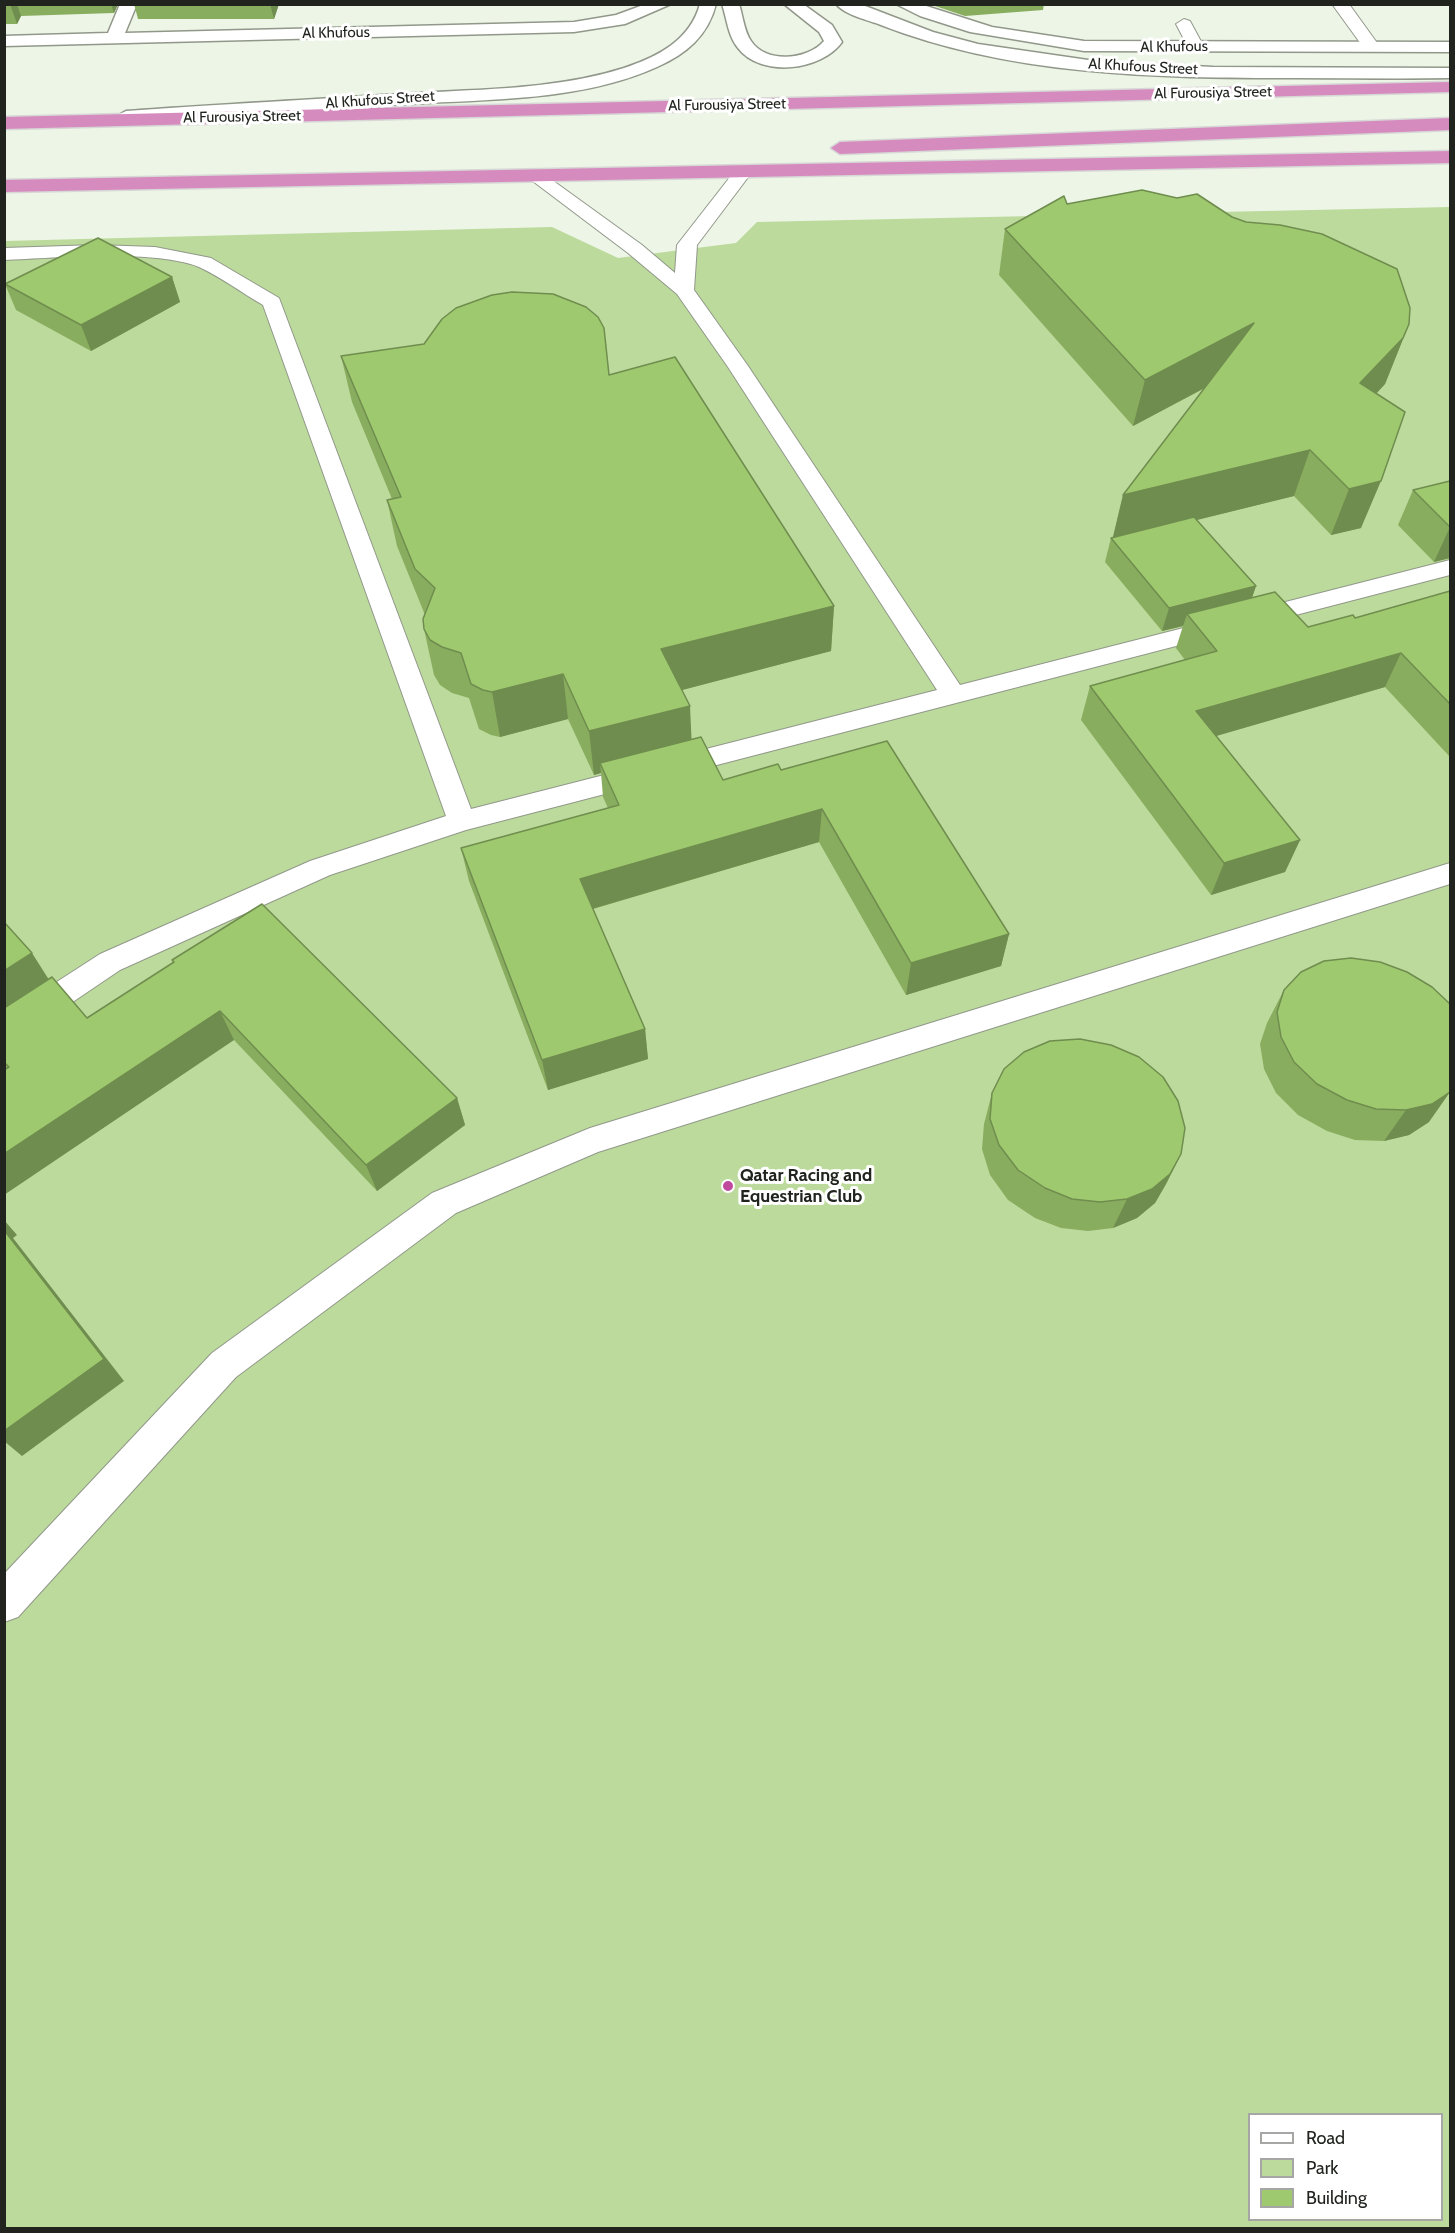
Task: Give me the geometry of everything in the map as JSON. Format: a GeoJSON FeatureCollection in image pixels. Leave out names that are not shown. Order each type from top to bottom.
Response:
{"type":"FeatureCollection","features":[{"type":"Feature","properties":{"kind":"highway","name":"Al Furousiya Street"},"geometry":{"type":"LineString","coordinates":[[11,123],[1450,87]]}},
{"type":"Feature","properties":{"kind":"highway"},"geometry":{"type":"LineString","coordinates":[[820,149],[1057,137],[1450,124]]}},
{"type":"Feature","properties":{"kind":"highway"},"geometry":{"type":"LineString","coordinates":[[464,177],[620,160],[773,152]]}},
{"type":"Feature","properties":{"kind":"highway"},"geometry":{"type":"LineString","coordinates":[[4,186],[1450,157]]}},
{"type":"Feature","properties":{"kind":"highway"},"geometry":{"type":"LineString","coordinates":[[1355,160],[1450,164]]}},
{"type":"Feature","properties":{"kind":"street"},"geometry":{"type":"LineString","coordinates":[[114,38],[129,4]]}},
{"type":"Feature","properties":{"kind":"street","name":"Al Khufous"},"geometry":{"type":"LineString","coordinates":[[4,41],[574,27],[620,20],[663,4]]}},
{"type":"Feature","properties":{"kind":"street","name":"Al Khufous Street"},"geometry":{"type":"LineString","coordinates":[[11,123],[530,91],[600,79],[648,64],[682,47],[696,35],[704,24],[708,4]]}},
{"type":"Feature","properties":{"kind":"street"},"geometry":{"type":"LineString","coordinates":[[730,4],[742,43],[760,56],[795,60],[815,56],[829,48],[833,42],[826,28],[792,4]]}},
{"type":"Feature","properties":{"kind":"street","name":"Al Khufous Street"},"geometry":{"type":"LineString","coordinates":[[844,4],[892,24],[976,49],[1082,64],[1262,72],[1450,73]]}},
{"type":"Feature","properties":{"kind":"street","name":"Al Khufous"},"geometry":{"type":"LineString","coordinates":[[904,4],[964,26],[1027,39],[1110,48],[1450,47]]}},
{"type":"Feature","properties":{"kind":"lane"},"geometry":{"type":"LineString","coordinates":[[1340,4],[1372,47]]}},
{"type":"Feature","properties":{"kind":"lane"},"geometry":{"type":"LineString","coordinates":[[1184,24],[1196,47]]}},
{"type":"Feature","properties":{"kind":"lane"},"geometry":{"type":"LineString","coordinates":[[684,290],[687,245],[743,172]]}},
{"type":"Feature","properties":{"kind":"lane"},"geometry":{"type":"LineString","coordinates":[[535,176],[635,249],[684,290],[738,366],[954,696]]}},
{"type":"Feature","properties":{"kind":"lane"},"geometry":{"type":"LineString","coordinates":[[4,254],[97,251],[155,253],[204,262],[272,302],[462,821]]}},
{"type":"Feature","properties":{"kind":"lane"},"geometry":{"type":"LineString","coordinates":[[4,1032],[110,962],[320,868],[462,821],[1450,568]]}},
{"type":"Feature","properties":{"kind":"lane"},"geometry":{"type":"LineString","coordinates":[[4,1602],[224,1365],[444,1203],[590,1141],[1450,874]]}},
{"type":"Feature","properties":{"kind":"green space","name":"Qatar Racing and Equestrian Club"},"geometry":{"type":"Polygon","coordinates":[[[1450,207],[1450,2228],[5,2228],[5,241],[552,227],[618,258],[736,243],[757,222],[1450,207]]]}},
{"type":"Feature","properties":{"kind":"building"},"geometry":{"type":"Polygon","coordinates":[[[1142,190],[1177,198],[1197,194],[1232,217],[1246,222],[1280,225],[1322,234],[1397,269],[1410,308],[1409,324],[1403,338],[1360,383],[1405,412],[1381,481],[1349,489],[1310,450],[1123,495],[1254,323],[1145,380],[1005,229],[1064,196],[1067,204],[1142,190]]]}},
{"type":"Feature","properties":{"kind":"building"},"geometry":{"type":"Polygon","coordinates":[[[98,238],[172,277],[81,325],[5,284],[98,238]]]}},
{"type":"Feature","properties":{"kind":"building"},"geometry":{"type":"Polygon","coordinates":[[[512,292],[553,294],[586,307],[598,317],[604,328],[609,375],[675,357],[834,606],[661,649],[690,706],[589,731],[563,674],[492,692],[483,690],[471,684],[461,653],[442,647],[430,640],[424,629],[423,619],[435,588],[415,569],[387,500],[401,497],[341,356],[424,344],[442,319],[456,308],[492,295],[512,292]]]}},
{"type":"Feature","properties":{"kind":"building"},"geometry":{"type":"Polygon","coordinates":[[[1450,481],[1450,527],[1413,490],[1450,481]]]}},
{"type":"Feature","properties":{"kind":"building"},"geometry":{"type":"Polygon","coordinates":[[[1194,517],[1256,586],[1169,608],[1111,538],[1194,517]]]}},
{"type":"Feature","properties":{"kind":"building"},"geometry":{"type":"Polygon","coordinates":[[[1450,591],[1450,704],[1401,653],[1196,711],[1300,840],[1224,863],[1090,686],[1217,651],[1187,614],[1275,592],[1308,627],[1353,615],[1355,618],[1450,591]]]}},
{"type":"Feature","properties":{"kind":"building"},"geometry":{"type":"Polygon","coordinates":[[[701,737],[723,780],[778,764],[781,770],[887,741],[1009,934],[911,963],[822,809],[580,879],[645,1029],[542,1060],[461,848],[619,805],[600,763],[701,737]]]}},
{"type":"Feature","properties":{"kind":"building"},"geometry":{"type":"Polygon","coordinates":[[[262,904],[457,1098],[366,1165],[220,1011],[4,1154],[4,1070],[9,1067],[4,1062],[4,1008],[52,977],[87,1018],[174,962],[172,960],[262,904]]]}},
{"type":"Feature","properties":{"kind":"building"},"geometry":{"type":"Polygon","coordinates":[[[4,922],[32,953],[4,971],[4,922]]]}},
{"type":"Feature","properties":{"kind":"building"},"geometry":{"type":"Polygon","coordinates":[[[1351,958],[1380,962],[1407,972],[1432,987],[1450,1004],[1450,1092],[1432,1104],[1406,1110],[1376,1109],[1347,1100],[1317,1084],[1294,1062],[1281,1037],[1277,1012],[1284,990],[1301,972],[1324,961],[1351,958]]]}},
{"type":"Feature","properties":{"kind":"building"},"geometry":{"type":"Polygon","coordinates":[[[1080,1039],[1111,1045],[1139,1057],[1163,1077],[1178,1101],[1185,1128],[1181,1154],[1170,1174],[1152,1189],[1127,1199],[1100,1202],[1072,1199],[1045,1188],[1018,1170],[999,1145],[990,1119],[992,1093],[1004,1069],[1024,1052],[1050,1041],[1080,1039]]]}},
{"type":"Feature","properties":{"kind":"building"},"geometry":{"type":"Polygon","coordinates":[[[4,1230],[104,1359],[4,1431],[4,1230]]]}},
{"type":"Feature","properties":{"kind":"place","name":"Qatar Racing and Equestrian Club"},"geometry":{"type":"Point","coordinates":[728,1186]}}]}
